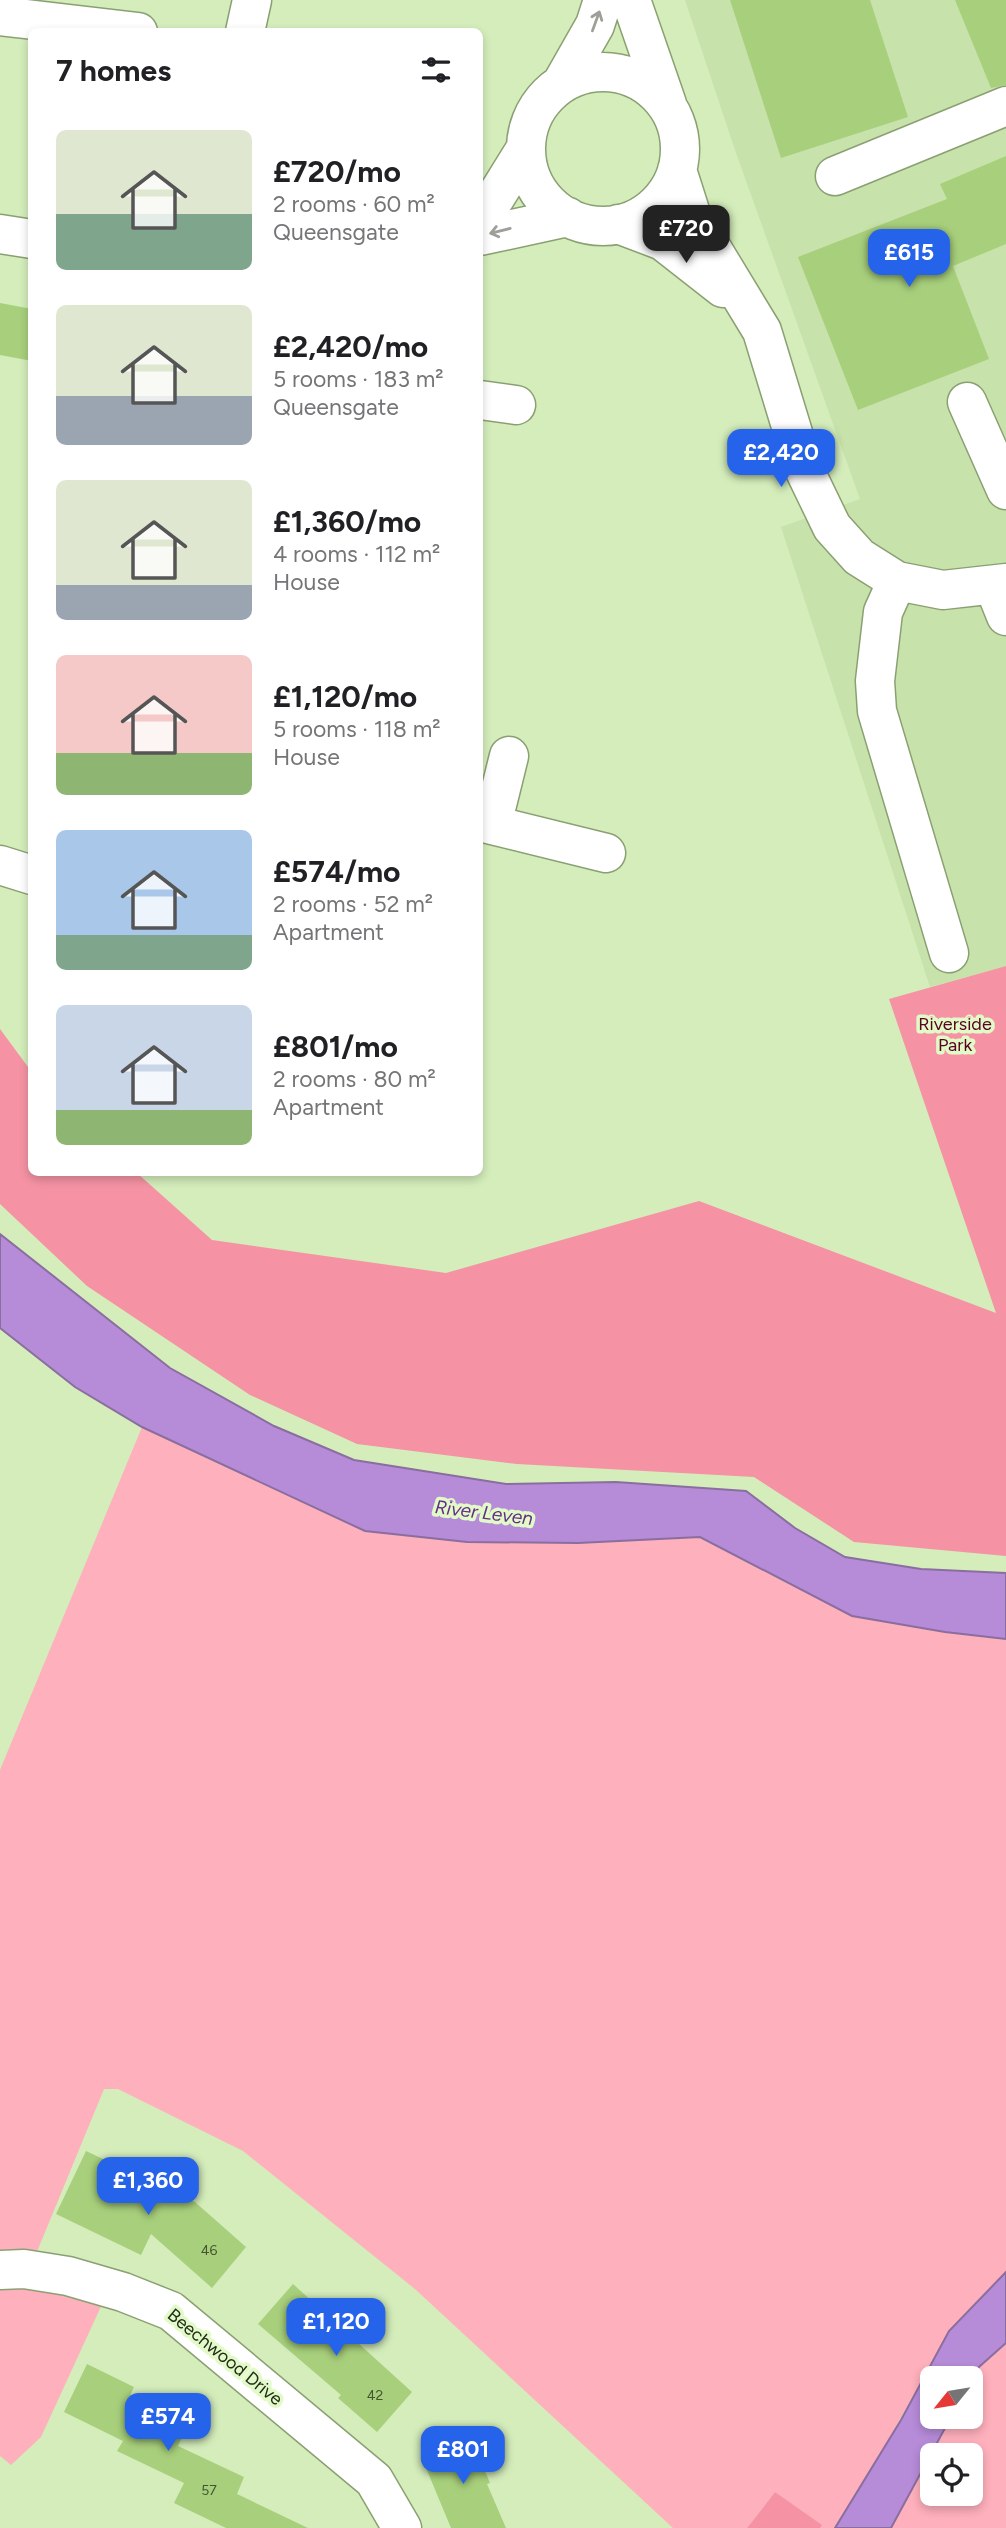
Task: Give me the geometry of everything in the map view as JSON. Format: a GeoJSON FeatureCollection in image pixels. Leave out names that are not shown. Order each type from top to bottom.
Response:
{"type":"FeatureCollection","features":[{"type":"Feature","properties":{"kind":"street"},"geometry":{"type":"LineString","coordinates":[[0,10],[3,0]]}},
{"type":"Feature","properties":{"kind":"street"},"geometry":{"type":"LineString","coordinates":[[246,28],[252,0]]}},
{"type":"Feature","properties":{"kind":"street"},"geometry":{"type":"LineString","coordinates":[[603,0],[595,25],[562,83],[543,100],[531,123],[526,148],[529,169],[538,188],[551,205],[568,217],[593,225],[618,224],[642,215],[670,188],[677,170],[680,148],[677,126],[631,0]]}},
{"type":"Feature","properties":{"kind":"street"},"geometry":{"type":"LineString","coordinates":[[0,16],[104,28]]}},
{"type":"Feature","properties":{"kind":"street"},"geometry":{"type":"LineString","coordinates":[[562,83],[586,73],[610,72],[633,78],[653,90],[668,107]]}},
{"type":"Feature","properties":{"kind":"street"},"geometry":{"type":"LineString","coordinates":[[835,176],[1006,106]]}},
{"type":"Feature","properties":{"kind":"street"},"geometry":{"type":"LineString","coordinates":[[483,207],[495,198],[526,148]]}},
{"type":"Feature","properties":{"kind":"street"},"geometry":{"type":"LineString","coordinates":[[677,170],[691,214],[762,331],[804,468],[832,527],[859,557],[897,581],[943,590],[1002,595]]}},
{"type":"Feature","properties":{"kind":"street"},"geometry":{"type":"LineString","coordinates":[[483,235],[568,217]]}},
{"type":"Feature","properties":{"kind":"street"},"geometry":{"type":"LineString","coordinates":[[618,224],[663,240],[689,259],[717,282],[762,331]]}},
{"type":"Feature","properties":{"kind":"street"},"geometry":{"type":"LineString","coordinates":[[0,234],[28,238]]}},
{"type":"Feature","properties":{"kind":"street"},"geometry":{"type":"LineString","coordinates":[[967,402],[1006,490]]}},
{"type":"Feature","properties":{"kind":"street"},"geometry":{"type":"LineString","coordinates":[[897,581],[883,612],[875,681],[877,711],[949,953]]}},
{"type":"Feature","properties":{"kind":"street"},"geometry":{"type":"LineString","coordinates":[[509,756],[486,824],[606,853]]}},
{"type":"Feature","properties":{"kind":"street"},"geometry":{"type":"LineString","coordinates":[[0,865],[28,874]]}},
{"type":"Feature","properties":{"kind":"street","name":"Beechwood Drive"},"geometry":{"type":"LineString","coordinates":[[0,2270],[24,2269],[68,2276],[123,2292],[171,2311],[374,2480],[402,2528]]}},
{"type":"Feature","properties":{"kind":"shaded area"},"geometry":{"type":"Polygon","coordinates":[[[685,0],[1006,0],[1006,966],[930,987],[781,527],[860,499],[735,150],[685,0]]]}},
{"type":"Feature","properties":{"kind":"shaded area"},"geometry":{"type":"Polygon","coordinates":[[[142,1427],[217,1463],[578,1543],[700,1537],[852,1616],[1006,1639],[1006,2272],[949,2331],[930,2366],[920,2366],[920,2383],[884,2448],[920,2425],[920,2429],[984,2429],[984,2366],[977,2366],[1006,2302],[1006,2528],[820,2528],[775,2492],[747,2528],[673,2528],[415,2289],[243,2151],[118,2089],[104,2089],[36,2254],[0,2254],[0,1770],[142,1427]]]}},
{"type":"Feature","properties":{"kind":"shaded area"},"geometry":{"type":"Polygon","coordinates":[[[0,2280],[103,2302],[41,2437],[11,2465],[0,2456],[0,2280]]]}},
{"type":"Feature","properties":{"kind":"green space","name":"Riverside Park"},"geometry":{"type":"Polygon","coordinates":[[[1006,966],[1006,1556],[854,1542],[754,1477],[517,1464],[357,1444],[250,1395],[87,1286],[0,1204],[0,1029],[28,1067],[28,1176],[140,1176],[212,1240],[446,1273],[699,1201],[996,1313],[889,999],[1006,966]]]}},
{"type":"Feature","properties":{"kind":"green space"},"geometry":{"type":"Polygon","coordinates":[[[775,2492],[822,2525],[820,2528],[747,2528],[775,2492]]]}},
{"type":"Feature","properties":{"kind":"water","name":"River Leven"},"geometry":{"type":"Polygon","coordinates":[[[0,1234],[170,1368],[274,1426],[354,1460],[506,1484],[616,1482],[746,1491],[795,1528],[845,1557],[921,1569],[1006,1573],[1006,1639],[852,1616],[700,1537],[578,1543],[467,1542],[365,1531],[142,1427],[75,1387],[0,1328],[0,1234]]]}},
{"type":"Feature","properties":{"kind":"water"},"geometry":{"type":"Polygon","coordinates":[[[1006,2272],[1006,2343],[980,2366],[930,2366],[949,2331],[1006,2272]]]}},
{"type":"Feature","properties":{"kind":"water"},"geometry":{"type":"Polygon","coordinates":[[[920,2385],[920,2429],[945,2429],[937,2443],[920,2443],[920,2474],[891,2528],[835,2528],[920,2385]]]}},
{"type":"Feature","properties":{"kind":"building"},"geometry":{"type":"Polygon","coordinates":[[[730,0],[870,0],[908,117],[781,158],[730,0]]]}},
{"type":"Feature","properties":{"kind":"building"},"geometry":{"type":"Polygon","coordinates":[[[955,0],[1006,0],[1006,85],[991,88],[955,0]]]}},
{"type":"Feature","properties":{"kind":"building"},"geometry":{"type":"Polygon","coordinates":[[[1006,156],[1006,244],[953,266],[989,359],[858,410],[798,257],[947,199],[940,184],[1006,156]]]}},
{"type":"Feature","properties":{"kind":"building"},"geometry":{"type":"Polygon","coordinates":[[[0,303],[28,308],[28,360],[0,355],[0,303]]]}},
{"type":"Feature","properties":{"kind":"building"},"geometry":{"type":"Polygon","coordinates":[[[86,2151],[195,2202],[246,2247],[212,2288],[151,2234],[141,2255],[56,2214],[86,2151]]]}},
{"type":"Feature","properties":{"kind":"building"},"geometry":{"type":"Polygon","coordinates":[[[293,2284],[412,2392],[377,2432],[338,2398],[341,2395],[258,2324],[293,2284]]]}},
{"type":"Feature","properties":{"kind":"building"},"geometry":{"type":"Polygon","coordinates":[[[87,2364],[134,2387],[129,2398],[187,2426],[178,2446],[244,2477],[237,2494],[308,2528],[226,2528],[174,2503],[184,2483],[117,2451],[123,2441],[64,2412],[87,2364]]]}},
{"type":"Feature","properties":{"kind":"building"},"geometry":{"type":"Polygon","coordinates":[[[470,2435],[506,2528],[451,2528],[421,2456],[470,2435]]]}}]}
